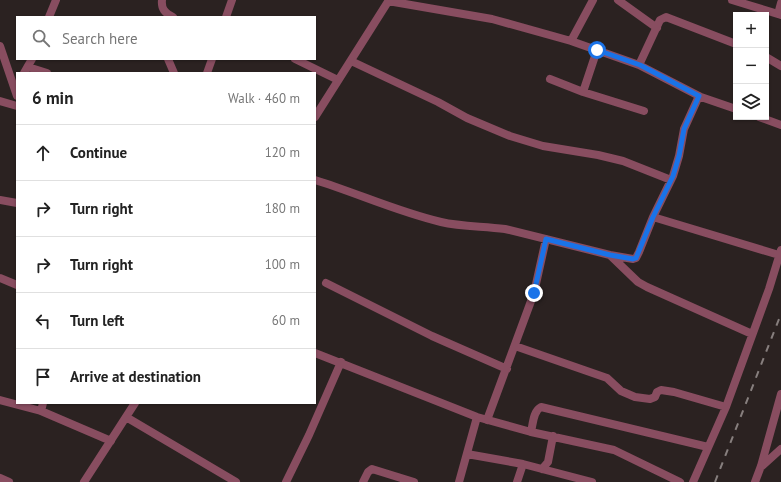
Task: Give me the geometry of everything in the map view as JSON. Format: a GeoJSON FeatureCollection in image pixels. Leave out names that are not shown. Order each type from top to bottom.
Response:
{"type":"FeatureCollection","features":[{"type":"Feature","properties":{"kind":"street"},"geometry":{"type":"LineString","coordinates":[[49,16],[56,0]]}},
{"type":"Feature","properties":{"kind":"street"},"geometry":{"type":"LineString","coordinates":[[162,0],[161,6],[163,10],[170,16]]}},
{"type":"Feature","properties":{"kind":"street"},"geometry":{"type":"LineString","coordinates":[[226,16],[232,0]]}},
{"type":"Feature","properties":{"kind":"street"},"geometry":{"type":"LineString","coordinates":[[316,115],[388,0],[492,19],[571,41],[640,65],[699,96],[733,108]]}},
{"type":"Feature","properties":{"kind":"street"},"geometry":{"type":"LineString","coordinates":[[571,41],[593,0]]}},
{"type":"Feature","properties":{"kind":"street"},"geometry":{"type":"LineString","coordinates":[[618,0],[657,28]]}},
{"type":"Feature","properties":{"kind":"street"},"geometry":{"type":"LineString","coordinates":[[732,0],[779,14],[781,3]]}},
{"type":"Feature","properties":{"kind":"street"},"geometry":{"type":"LineString","coordinates":[[640,65],[660,20],[666,17],[733,43]]}},
{"type":"Feature","properties":{"kind":"street"},"geometry":{"type":"LineString","coordinates":[[0,46],[16,85]]}},
{"type":"Feature","properties":{"kind":"street"},"geometry":{"type":"LineString","coordinates":[[583,92],[597,50]]}},
{"type":"Feature","properties":{"kind":"street"},"geometry":{"type":"LineString","coordinates":[[769,59],[781,66]]}},
{"type":"Feature","properties":{"kind":"street"},"geometry":{"type":"LineString","coordinates":[[31,60],[26,70],[40,72]]}},
{"type":"Feature","properties":{"kind":"street"},"geometry":{"type":"LineString","coordinates":[[168,60],[174,72]]}},
{"type":"Feature","properties":{"kind":"street"},"geometry":{"type":"LineString","coordinates":[[207,72],[212,60]]}},
{"type":"Feature","properties":{"kind":"street"},"geometry":{"type":"LineString","coordinates":[[297,60],[338,80]]}},
{"type":"Feature","properties":{"kind":"street"},"geometry":{"type":"LineString","coordinates":[[350,61],[438,102],[467,118],[510,136],[544,146],[598,155],[623,161],[671,180]]}},
{"type":"Feature","properties":{"kind":"street"},"geometry":{"type":"LineString","coordinates":[[550,79],[583,92],[644,111]]}},
{"type":"Feature","properties":{"kind":"street"},"geometry":{"type":"LineString","coordinates":[[316,180],[417,216],[462,226],[505,229],[610,255],[633,259],[636,258],[653,217],[671,180],[679,156],[684,129],[699,96]]}},
{"type":"Feature","properties":{"kind":"street"},"geometry":{"type":"LineString","coordinates":[[1,102],[16,106]]}},
{"type":"Feature","properties":{"kind":"street"},"geometry":{"type":"LineString","coordinates":[[767,120],[781,125]]}},
{"type":"Feature","properties":{"kind":"street"},"geometry":{"type":"LineString","coordinates":[[0,200],[16,203]]}},
{"type":"Feature","properties":{"kind":"street"},"geometry":{"type":"LineString","coordinates":[[653,217],[780,253],[769,289],[726,407],[693,482]]}},
{"type":"Feature","properties":{"kind":"street"},"geometry":{"type":"LineString","coordinates":[[487,420],[534,293],[546,239]]}},
{"type":"Feature","properties":{"kind":"street"},"geometry":{"type":"LineString","coordinates":[[610,255],[638,282],[752,334]]}},
{"type":"Feature","properties":{"kind":"street"},"geometry":{"type":"LineString","coordinates":[[0,278],[16,285]]}},
{"type":"Feature","properties":{"kind":"street"},"geometry":{"type":"LineString","coordinates":[[326,283],[432,336],[507,369]]}},
{"type":"Feature","properties":{"kind":"street"},"geometry":{"type":"LineString","coordinates":[[515,346],[607,378],[621,391],[634,397],[650,399],[655,397],[657,392],[660,390],[674,392],[726,407]]}},
{"type":"Feature","properties":{"kind":"street"},"geometry":{"type":"LineString","coordinates":[[316,352],[477,417],[531,432],[614,450],[680,482]]}},
{"type":"Feature","properties":{"kind":"street"},"geometry":{"type":"LineString","coordinates":[[286,482],[309,435],[341,362]]}},
{"type":"Feature","properties":{"kind":"street"},"geometry":{"type":"LineString","coordinates":[[755,482],[761,466],[781,394]]}},
{"type":"Feature","properties":{"kind":"street"},"geometry":{"type":"LineString","coordinates":[[0,400],[16,403]]}},
{"type":"Feature","properties":{"kind":"street"},"geometry":{"type":"LineString","coordinates":[[24,404],[42,407],[111,441]]}},
{"type":"Feature","properties":{"kind":"street"},"geometry":{"type":"LineString","coordinates":[[84,482],[134,404]]}},
{"type":"Feature","properties":{"kind":"street"},"geometry":{"type":"LineString","coordinates":[[531,432],[536,412],[541,407],[708,447]]}},
{"type":"Feature","properties":{"kind":"street"},"geometry":{"type":"LineString","coordinates":[[126,417],[236,482]]}},
{"type":"Feature","properties":{"kind":"street"},"geometry":{"type":"LineString","coordinates":[[459,482],[477,417]]}},
{"type":"Feature","properties":{"kind":"street"},"geometry":{"type":"LineString","coordinates":[[542,469],[548,462],[553,436]]}},
{"type":"Feature","properties":{"kind":"street"},"geometry":{"type":"LineString","coordinates":[[761,466],[781,450]]}},
{"type":"Feature","properties":{"kind":"street"},"geometry":{"type":"LineString","coordinates":[[467,454],[523,464],[592,482]]}},
{"type":"Feature","properties":{"kind":"street"},"geometry":{"type":"LineString","coordinates":[[548,462],[555,472]]}},
{"type":"Feature","properties":{"kind":"street"},"geometry":{"type":"LineString","coordinates":[[517,482],[523,464]]}},
{"type":"Feature","properties":{"kind":"street"},"geometry":{"type":"LineString","coordinates":[[363,482],[368,472],[372,469],[414,482]]}},
{"type":"Feature","properties":{"kind":"street"},"geometry":{"type":"LineString","coordinates":[[0,478],[9,482]]}},
{"type":"Feature","properties":{"kind":"railway"},"geometry":{"type":"LineString","coordinates":[[715,482],[781,314]]}},
{"type":"Feature","properties":{"kind":"route"},"geometry":{"type":"LineString","coordinates":[[534,293],[546,239],[610,255],[633,259],[636,258],[653,217],[673,176],[679,156],[684,129],[699,96],[640,65],[597,50]]}}]}
